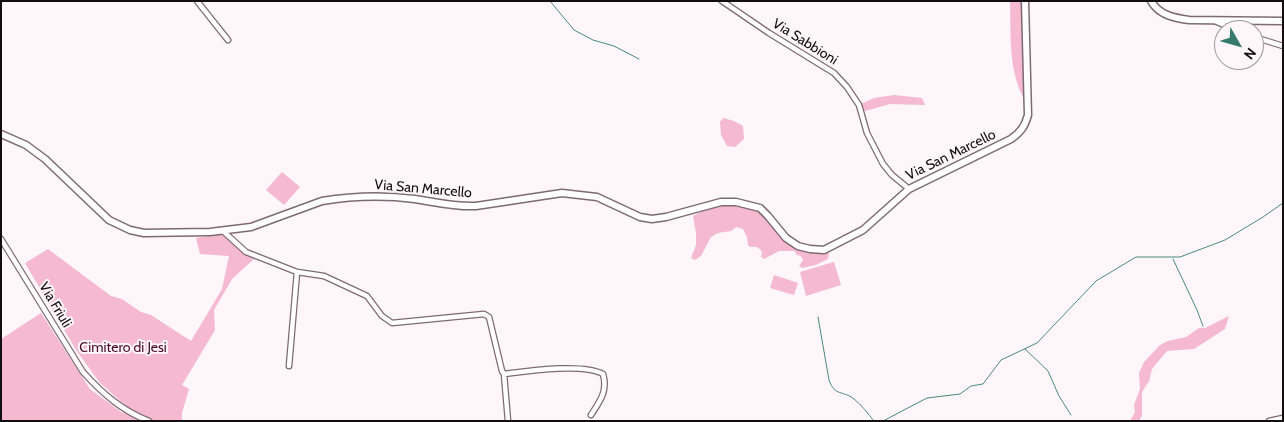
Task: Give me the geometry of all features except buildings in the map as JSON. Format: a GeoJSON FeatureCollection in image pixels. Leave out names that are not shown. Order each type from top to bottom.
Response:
{"type":"FeatureCollection","features":[{"type":"Feature","properties":{"kind":"main road","name":"Via San Marcello"},"geometry":{"type":"LineString","coordinates":[[1,134],[26,145],[45,158],[96,208],[120,226],[144,233],[223,231],[251,227],[322,201],[350,197],[394,197],[456,206],[476,206],[562,192],[597,197],[640,217],[652,219],[720,202],[736,202],[760,208],[786,238],[798,246],[810,250],[824,250],[863,230],[909,189],[1020,133],[1028,115],[1025,1]]}},
{"type":"Feature","properties":{"kind":"main road"},"geometry":{"type":"LineString","coordinates":[[1151,1],[1162,13],[1174,18],[1214,20]]}},
{"type":"Feature","properties":{"kind":"main road"},"geometry":{"type":"LineString","coordinates":[[1264,21],[1283,21]]}},
{"type":"Feature","properties":{"kind":"street"},"geometry":{"type":"LineString","coordinates":[[197,1],[228,40]]}},
{"type":"Feature","properties":{"kind":"street","name":"Via Sabbioni"},"geometry":{"type":"LineString","coordinates":[[722,1],[769,33],[834,73],[859,106],[867,133],[883,164],[892,175],[909,189]]}},
{"type":"Feature","properties":{"kind":"street"},"geometry":{"type":"LineString","coordinates":[[1264,40],[1283,46]]}},
{"type":"Feature","properties":{"kind":"street"},"geometry":{"type":"LineString","coordinates":[[223,231],[246,252],[297,272],[324,276],[367,296],[382,316],[392,323],[484,314],[489,317],[504,374],[508,421]]}},
{"type":"Feature","properties":{"kind":"street","name":"Via Friuli"},"geometry":{"type":"LineString","coordinates":[[1,239],[84,372],[113,401],[127,411],[149,421]]}},
{"type":"Feature","properties":{"kind":"street"},"geometry":{"type":"LineString","coordinates":[[289,366],[297,272]]}},
{"type":"Feature","properties":{"kind":"street"},"geometry":{"type":"LineString","coordinates":[[504,374],[552,368],[595,370],[603,374],[606,383],[603,395],[591,415]]}},
{"type":"Feature","properties":{"kind":"street"},"geometry":{"type":"LineString","coordinates":[[1269,421],[1283,418]]}},
{"type":"Feature","properties":{"kind":"green space"},"geometry":{"type":"Polygon","coordinates":[[[1010,1],[1022,1],[1026,102],[1020,91],[1013,66],[1010,1]]]}},
{"type":"Feature","properties":{"kind":"green space"},"geometry":{"type":"Polygon","coordinates":[[[894,95],[922,98],[925,105],[890,104],[862,112],[861,104],[874,98],[894,95]]]}},
{"type":"Feature","properties":{"kind":"green space"},"geometry":{"type":"Polygon","coordinates":[[[723,118],[743,126],[744,139],[735,147],[727,146],[721,135],[720,122],[723,118]]]}},
{"type":"Feature","properties":{"kind":"green space"},"geometry":{"type":"Polygon","coordinates":[[[282,172],[300,187],[284,205],[266,190],[282,172]]]}},
{"type":"Feature","properties":{"kind":"green space"},"geometry":{"type":"Polygon","coordinates":[[[741,205],[764,213],[789,243],[827,251],[829,254],[828,259],[816,265],[802,268],[799,266],[803,260],[794,251],[779,251],[764,259],[761,257],[762,252],[760,249],[748,245],[743,229],[736,227],[731,231],[718,233],[711,237],[701,256],[695,260],[691,258],[696,245],[693,216],[709,208],[741,205]]]}},
{"type":"Feature","properties":{"kind":"green space","name":"Cimitero di Jesi"},"geometry":{"type":"Polygon","coordinates":[[[224,234],[244,254],[254,259],[232,279],[214,310],[215,330],[182,385],[189,389],[182,413],[182,421],[155,421],[133,412],[100,383],[76,350],[25,263],[48,249],[111,296],[122,299],[141,312],[151,315],[191,341],[222,289],[229,256],[200,254],[196,238],[224,234]]]}},
{"type":"Feature","properties":{"kind":"green space"},"geometry":{"type":"Polygon","coordinates":[[[834,262],[841,285],[806,296],[800,272],[834,262]]]}},
{"type":"Feature","properties":{"kind":"green space"},"geometry":{"type":"Polygon","coordinates":[[[774,275],[798,283],[794,295],[770,288],[774,275]]]}},
{"type":"Feature","properties":{"kind":"green space","name":"Cimitero di Jesi"},"geometry":{"type":"Polygon","coordinates":[[[41,313],[90,389],[121,412],[145,421],[1,421],[1,339],[41,313]]]}},
{"type":"Feature","properties":{"kind":"green space"},"geometry":{"type":"Polygon","coordinates":[[[1229,316],[1225,329],[1194,349],[1167,351],[1152,369],[1149,381],[1142,392],[1142,416],[1139,421],[1130,421],[1135,412],[1134,405],[1140,389],[1139,373],[1144,362],[1160,345],[1186,337],[1199,328],[1205,328],[1229,316]]]}},
{"type":"Feature","properties":{"kind":"waterway"},"geometry":{"type":"LineString","coordinates":[[550,1],[574,30],[593,40],[614,46],[639,59]]}},
{"type":"Feature","properties":{"kind":"waterway"},"geometry":{"type":"LineString","coordinates":[[883,421],[927,398],[960,394],[971,386],[983,384],[1001,360],[1037,343],[1096,281],[1136,257],[1180,257],[1225,240],[1283,203]]}},
{"type":"Feature","properties":{"kind":"waterway"},"geometry":{"type":"LineString","coordinates":[[1173,259],[1203,326]]}},
{"type":"Feature","properties":{"kind":"waterway"},"geometry":{"type":"LineString","coordinates":[[818,317],[831,385],[837,391],[857,401],[874,421]]}},
{"type":"Feature","properties":{"kind":"waterway"},"geometry":{"type":"LineString","coordinates":[[1025,349],[1048,371],[1059,396],[1071,415]]}}]}
